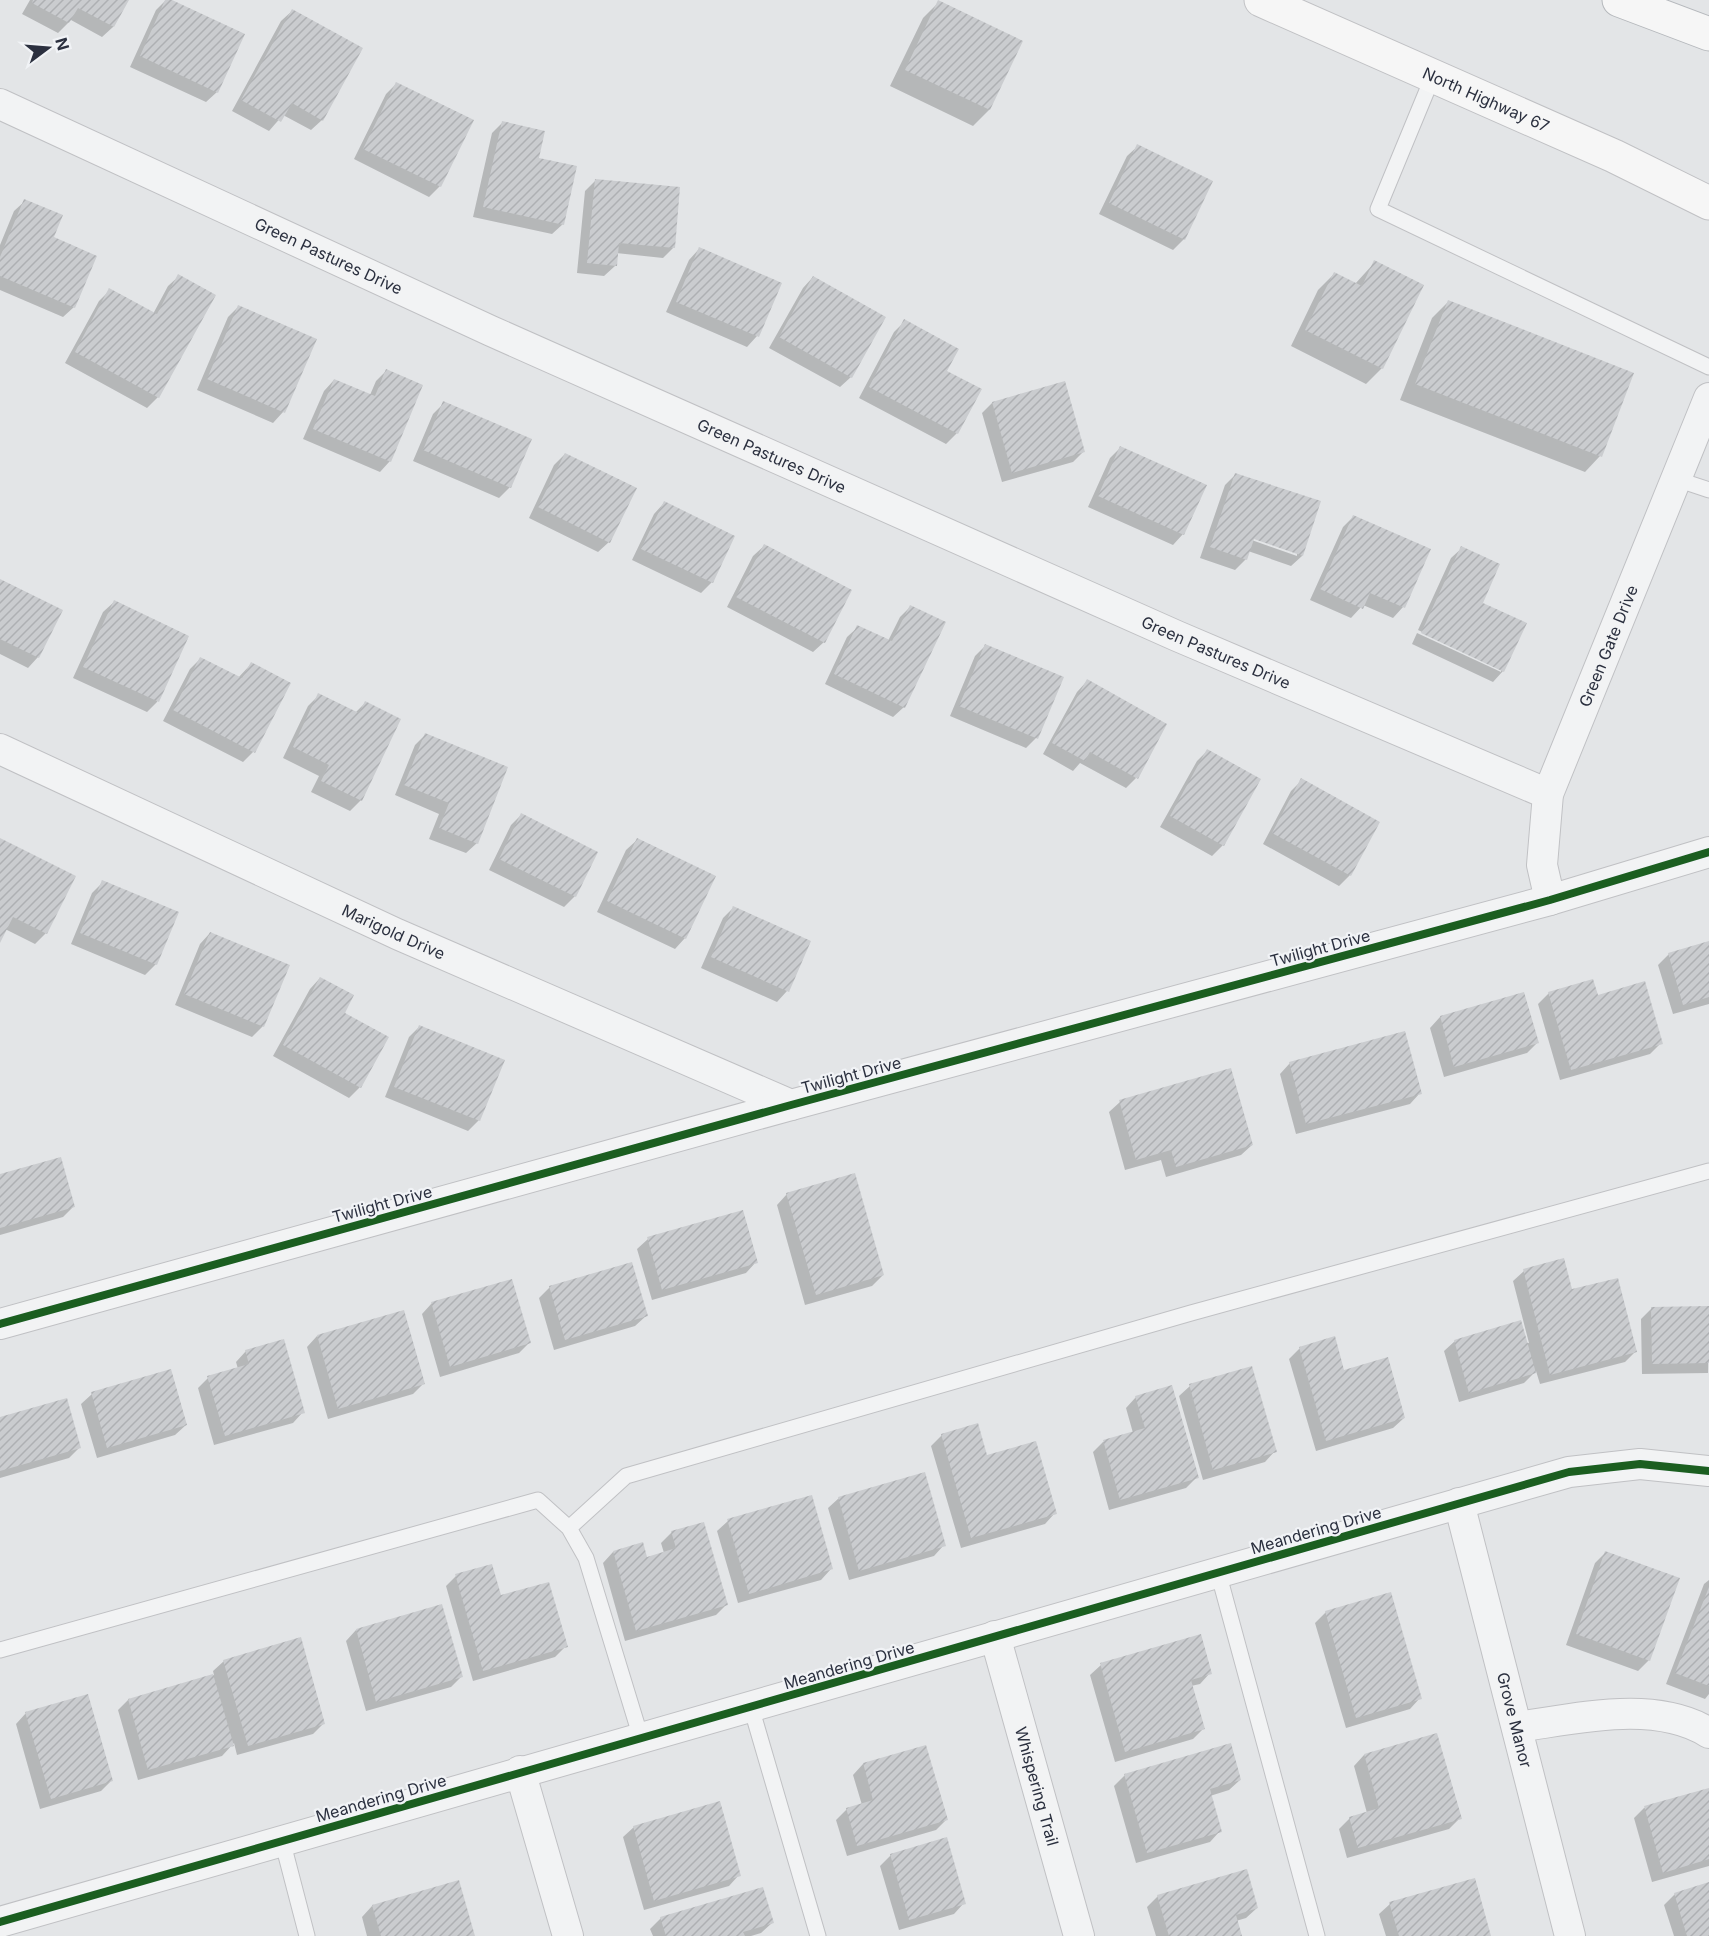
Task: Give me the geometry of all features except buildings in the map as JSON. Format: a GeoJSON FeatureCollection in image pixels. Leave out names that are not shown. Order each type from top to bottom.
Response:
{"type":"FeatureCollection","features":[{"type":"Feature","properties":{"kind":"main road","name":"North Highway 67"},"geometry":{"type":"LineString","coordinates":[[1261,0],[1614,156],[1709,203]]}},
{"type":"Feature","properties":{"kind":"main road"},"geometry":{"type":"LineString","coordinates":[[1619,0],[1709,33]]}},
{"type":"Feature","properties":{"kind":"street","name":"Green Pastures Drive"},"geometry":{"type":"LineString","coordinates":[[0,104],[490,331],[1177,636],[1548,794]]}},
{"type":"Feature","properties":{"kind":"street","name":"Green Gate Drive"},"geometry":{"type":"LineString","coordinates":[[1550,900],[1542,866],[1548,794],[1709,398]]}},
{"type":"Feature","properties":{"kind":"street","name":"Marigold Drive"},"geometry":{"type":"LineString","coordinates":[[0,749],[397,934],[791,1105]]}},
{"type":"Feature","properties":{"kind":"street","name":"Twilight Drive"},"geometry":{"type":"LineString","coordinates":[[0,1324],[791,1105],[1550,900],[1709,852]]}},
{"type":"Feature","properties":{"kind":"street","name":"Meandering Drive"},"geometry":{"type":"LineString","coordinates":[[0,1922],[43,1923],[282,1840],[1569,1472],[1640,1464],[1709,1471]]}},
{"type":"Feature","properties":{"kind":"street","name":"Grove Manor"},"geometry":{"type":"LineString","coordinates":[[1460,1503],[1570,1936]]}},
{"type":"Feature","properties":{"kind":"street","name":"Whispering Trail"},"geometry":{"type":"LineString","coordinates":[[995,1636],[1079,1936]]}},
{"type":"Feature","properties":{"kind":"street"},"geometry":{"type":"LineString","coordinates":[[1517,1727],[1631,1712],[1697,1726],[1709,1733]]}},
{"type":"Feature","properties":{"kind":"street"},"geometry":{"type":"LineString","coordinates":[[520,1771],[568,1936]]}},
{"type":"Feature","properties":{"kind":"lane"},"geometry":{"type":"LineString","coordinates":[[1432,76],[1378,209],[1709,368]]}},
{"type":"Feature","properties":{"kind":"lane"},"geometry":{"type":"LineString","coordinates":[[1676,479],[1709,490]]}},
{"type":"Feature","properties":{"kind":"lane"},"geometry":{"type":"LineString","coordinates":[[569,1528],[626,1476],[1191,1313],[1709,1171]]}},
{"type":"Feature","properties":{"kind":"lane"},"geometry":{"type":"LineString","coordinates":[[0,1650],[537,1500],[569,1528],[586,1558],[641,1738]]}},
{"type":"Feature","properties":{"kind":"lane"},"geometry":{"type":"LineString","coordinates":[[1218,1572],[1317,1936]]}},
{"type":"Feature","properties":{"kind":"lane"},"geometry":{"type":"LineString","coordinates":[[751,1707],[818,1936]]}},
{"type":"Feature","properties":{"kind":"lane"},"geometry":{"type":"LineString","coordinates":[[282,1840],[308,1936]]}},
{"type":"Feature","properties":{"kind":"cycle path"},"geometry":{"type":"LineString","coordinates":[[0,1324],[791,1105],[1550,900],[1709,852]]}},
{"type":"Feature","properties":{"kind":"cycle path"},"geometry":{"type":"LineString","coordinates":[[0,1922],[1569,1472],[1640,1464],[1709,1471]]}}]}
